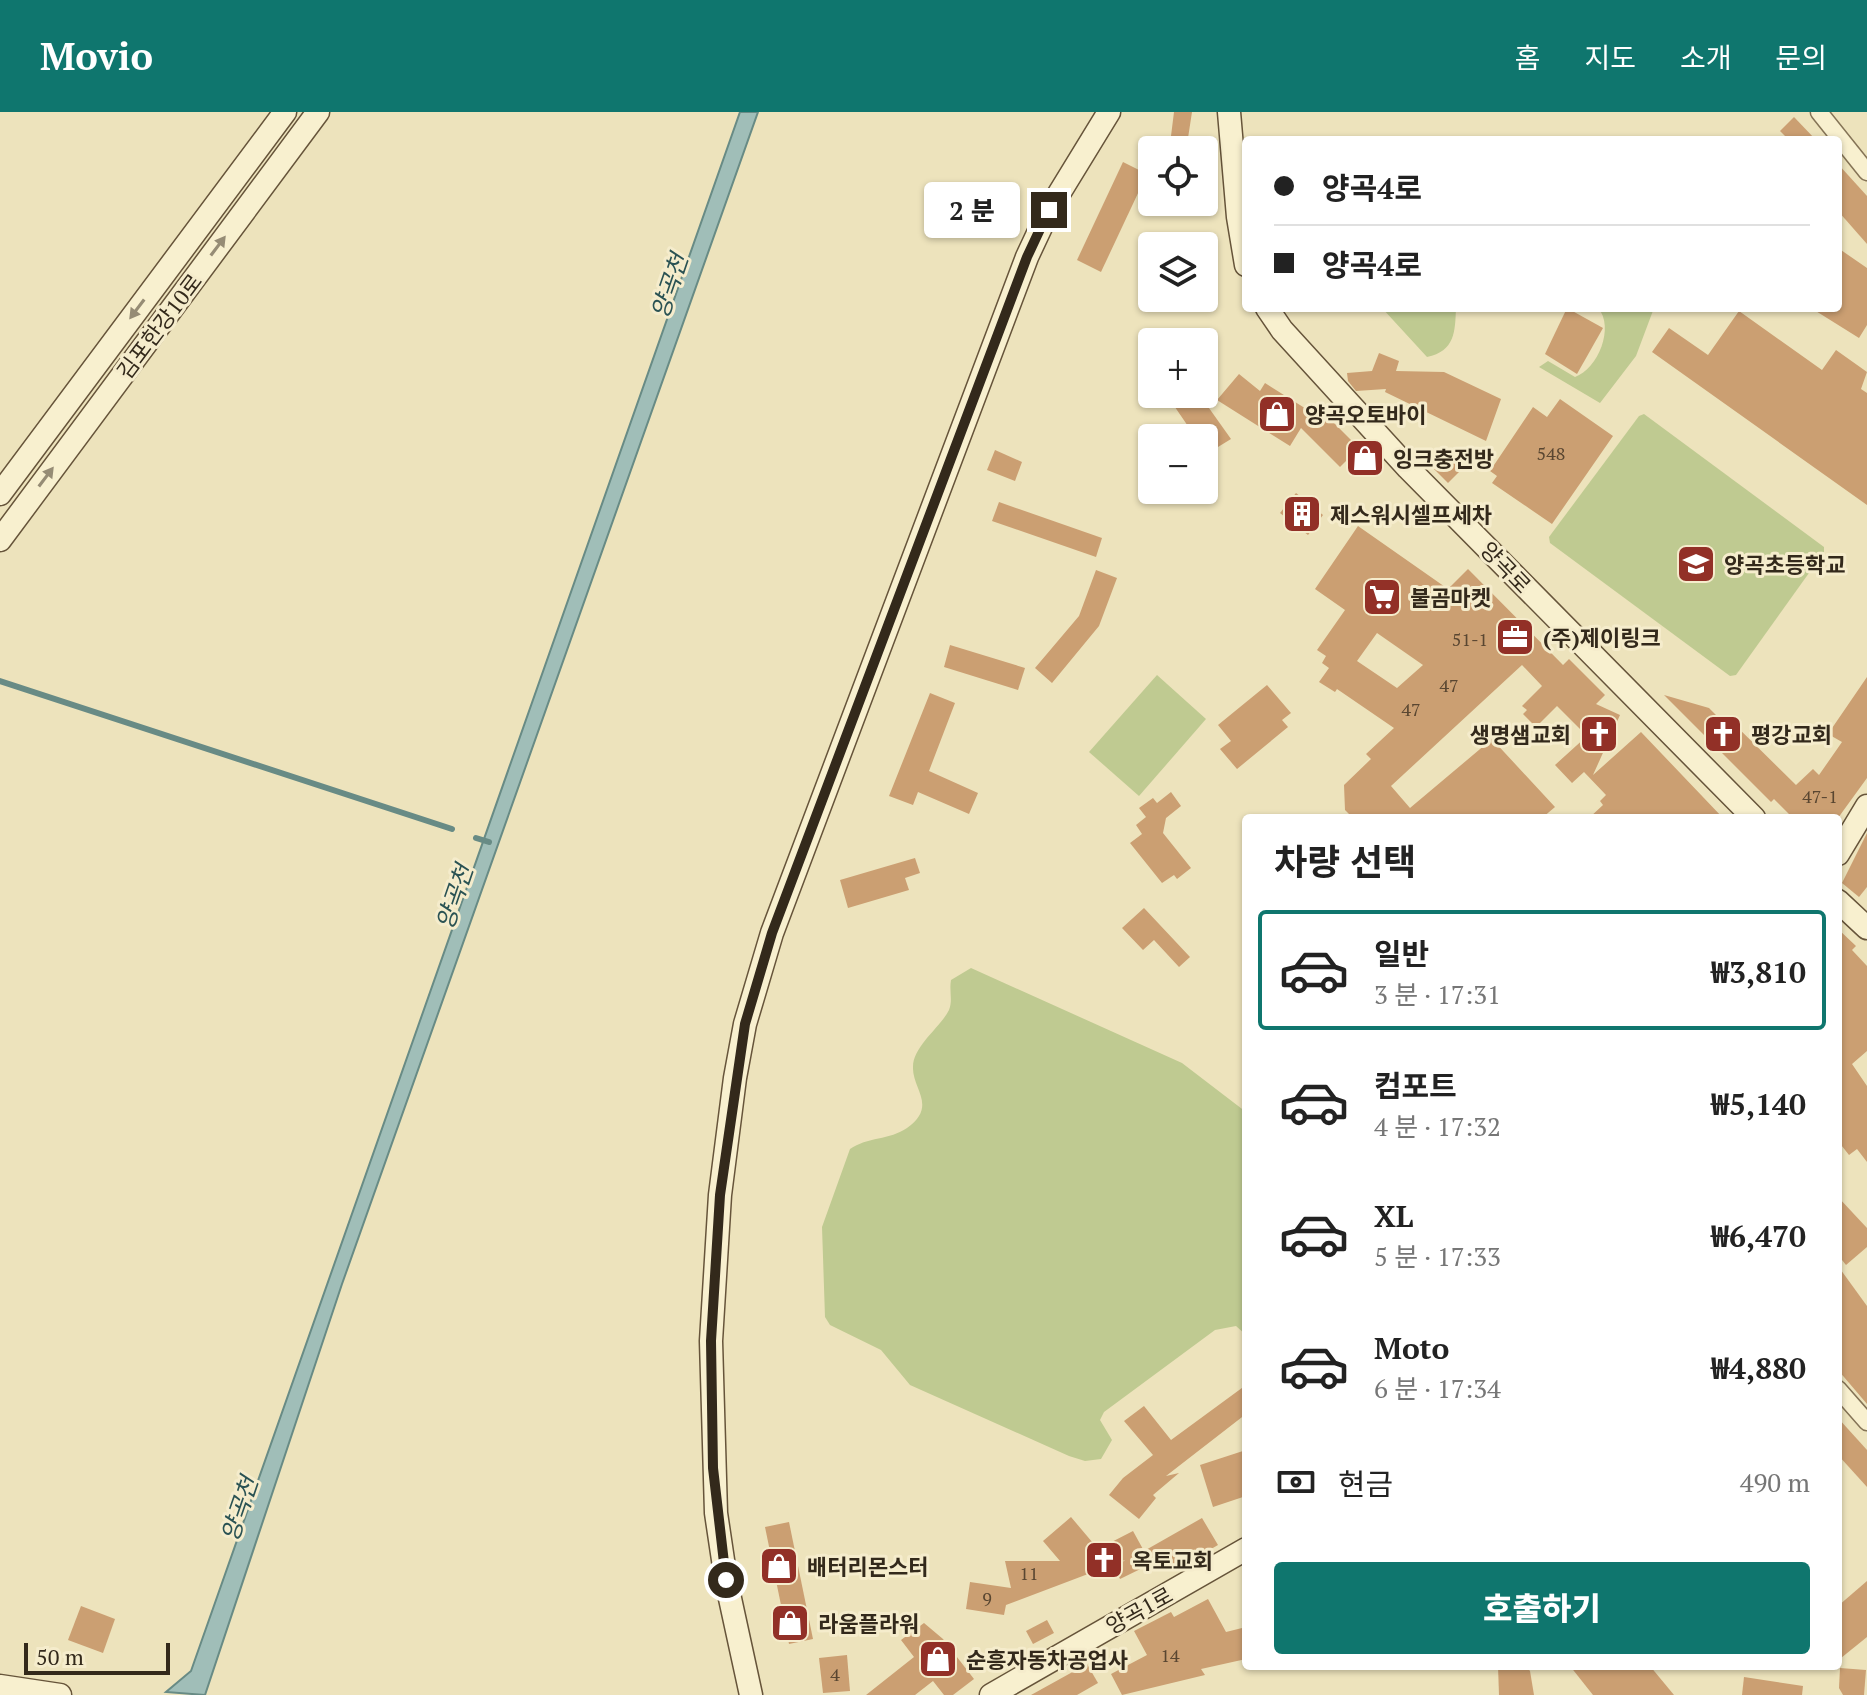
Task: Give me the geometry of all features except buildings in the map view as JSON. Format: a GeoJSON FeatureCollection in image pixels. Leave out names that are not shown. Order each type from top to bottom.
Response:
{"type":"FeatureCollection","features":[{"type":"Feature","properties":{"kind":"street","name":"김포한강10로"},"geometry":{"type":"LineString","coordinates":[[0,494],[285,112]]}},
{"type":"Feature","properties":{"kind":"street","name":"김포한강10로"},"geometry":{"type":"LineString","coordinates":[[0,540],[318,112]]}},
{"type":"Feature","properties":{"kind":"street"},"geometry":{"type":"LineString","coordinates":[[751,1695],[716,1513],[712,1418],[717,1236],[735,1078],[745,1024],[778,919],[1027,257],[1049,210],[1109,112]]}},
{"type":"Feature","properties":{"kind":"street"},"geometry":{"type":"LineString","coordinates":[[1229,112],[1242,241]]}},
{"type":"Feature","properties":{"kind":"street"},"geometry":{"type":"LineString","coordinates":[[1819,112],[1838,136]]}},
{"type":"Feature","properties":{"kind":"street"},"geometry":{"type":"LineString","coordinates":[[1842,141],[1867,172]]}},
{"type":"Feature","properties":{"kind":"street","name":"양곡로"},"geometry":{"type":"LineString","coordinates":[[1270,312],[1282,330],[1408,468],[1750,814]]}},
{"type":"Feature","properties":{"kind":"street"},"geometry":{"type":"LineString","coordinates":[[1842,847],[1867,806]]}},
{"type":"Feature","properties":{"kind":"street"},"geometry":{"type":"LineString","coordinates":[[1842,905],[1867,928]]}},
{"type":"Feature","properties":{"kind":"street"},"geometry":{"type":"LineString","coordinates":[[1842,1394],[1867,1422]]}},
{"type":"Feature","properties":{"kind":"street","name":"양곡1로"},"geometry":{"type":"LineString","coordinates":[[991,1695],[1242,1551]]}},
{"type":"Feature","properties":{"kind":"street"},"geometry":{"type":"LineString","coordinates":[[0,1686],[60,1695]]}},
{"type":"Feature","properties":{"kind":"green space"},"geometry":{"type":"Polygon","coordinates":[[[1386,312],[1456,312],[1452,339],[1443,350],[1427,357],[1386,312]]]}},
{"type":"Feature","properties":{"kind":"green space"},"geometry":{"type":"Polygon","coordinates":[[[1600,312],[1652,312],[1636,356],[1600,403],[1539,367],[1548,361],[1575,377],[1583,373],[1602,347],[1600,312]]]}},
{"type":"Feature","properties":{"kind":"green space"},"geometry":{"type":"Polygon","coordinates":[[[1644,414],[1824,547],[1824,552],[1736,675],[1730,676],[1550,543],[1549,537],[1639,416],[1644,414]]]}},
{"type":"Feature","properties":{"kind":"green space"},"geometry":{"type":"Polygon","coordinates":[[[1157,675],[1206,719],[1139,796],[1089,752],[1157,675]]]}},
{"type":"Feature","properties":{"kind":"green space"},"geometry":{"type":"Polygon","coordinates":[[[971,968],[1182,1063],[1242,1109],[1242,1331],[1236,1326],[1215,1330],[1104,1412],[1100,1420],[1112,1440],[1101,1459],[1085,1461],[1069,1456],[910,1385],[881,1350],[830,1325],[825,1317],[822,1227],[850,1149],[900,1132],[921,1112],[914,1059],[949,1010],[951,980],[971,968]]]}},
{"type":"Feature","properties":{"kind":"water"},"geometry":{"type":"Polygon","coordinates":[[[740,112],[758,112],[342,1284],[205,1695],[166,1692],[191,1671],[740,112]]]}},
{"type":"Feature","properties":{"kind":"waterway"},"geometry":{"type":"LineString","coordinates":[[0,681],[452,829]]}},
{"type":"Feature","properties":{"kind":"waterway"},"geometry":{"type":"LineString","coordinates":[[476,838],[489,842]]}},
{"type":"Feature","properties":{"kind":"place","name":"양곡오토바이"},"geometry":{"type":"Point","coordinates":[1277,414]}},
{"type":"Feature","properties":{"kind":"place","name":"잉크충전방"},"geometry":{"type":"Point","coordinates":[1365,458]}},
{"type":"Feature","properties":{"kind":"place","name":"제스워시셀프세차"},"geometry":{"type":"Point","coordinates":[1302,514]}},
{"type":"Feature","properties":{"kind":"place","name":"양곡초등학교"},"geometry":{"type":"Point","coordinates":[1696,564]}},
{"type":"Feature","properties":{"kind":"place","name":"불곰마켓"},"geometry":{"type":"Point","coordinates":[1382,597]}},
{"type":"Feature","properties":{"kind":"place","name":"(주)제이링크"},"geometry":{"type":"Point","coordinates":[1515,637]}},
{"type":"Feature","properties":{"kind":"place","name":"생명샘교회"},"geometry":{"type":"Point","coordinates":[1599,734]}},
{"type":"Feature","properties":{"kind":"place","name":"평강교회"},"geometry":{"type":"Point","coordinates":[1723,734]}},
{"type":"Feature","properties":{"kind":"place","name":"옥토교회"},"geometry":{"type":"Point","coordinates":[1104,1560]}},
{"type":"Feature","properties":{"kind":"place","name":"배터리몬스터"},"geometry":{"type":"Point","coordinates":[779,1566]}},
{"type":"Feature","properties":{"kind":"place","name":"라움플라워"},"geometry":{"type":"Point","coordinates":[790,1623]}},
{"type":"Feature","properties":{"kind":"place","name":"순흥자동차공업사"},"geometry":{"type":"Point","coordinates":[938,1659]}},
{"type":"Feature","properties":{"kind":"route"},"geometry":{"type":"LineString","coordinates":[[726,1580],[713,1468],[711,1341],[720,1195],[745,1024],[772,933],[872,662],[1027,257],[1049,210]]}},
{"type":"Feature","properties":{"kind":"water label","name":"양곡천"},"geometry":{"type":"Point","coordinates":[669,286]}},
{"type":"Feature","properties":{"kind":"water label","name":"양곡천"},"geometry":{"type":"Point","coordinates":[454,897]}},
{"type":"Feature","properties":{"kind":"water label","name":"양곡천"},"geometry":{"type":"Point","coordinates":[239,1509]}}]}
